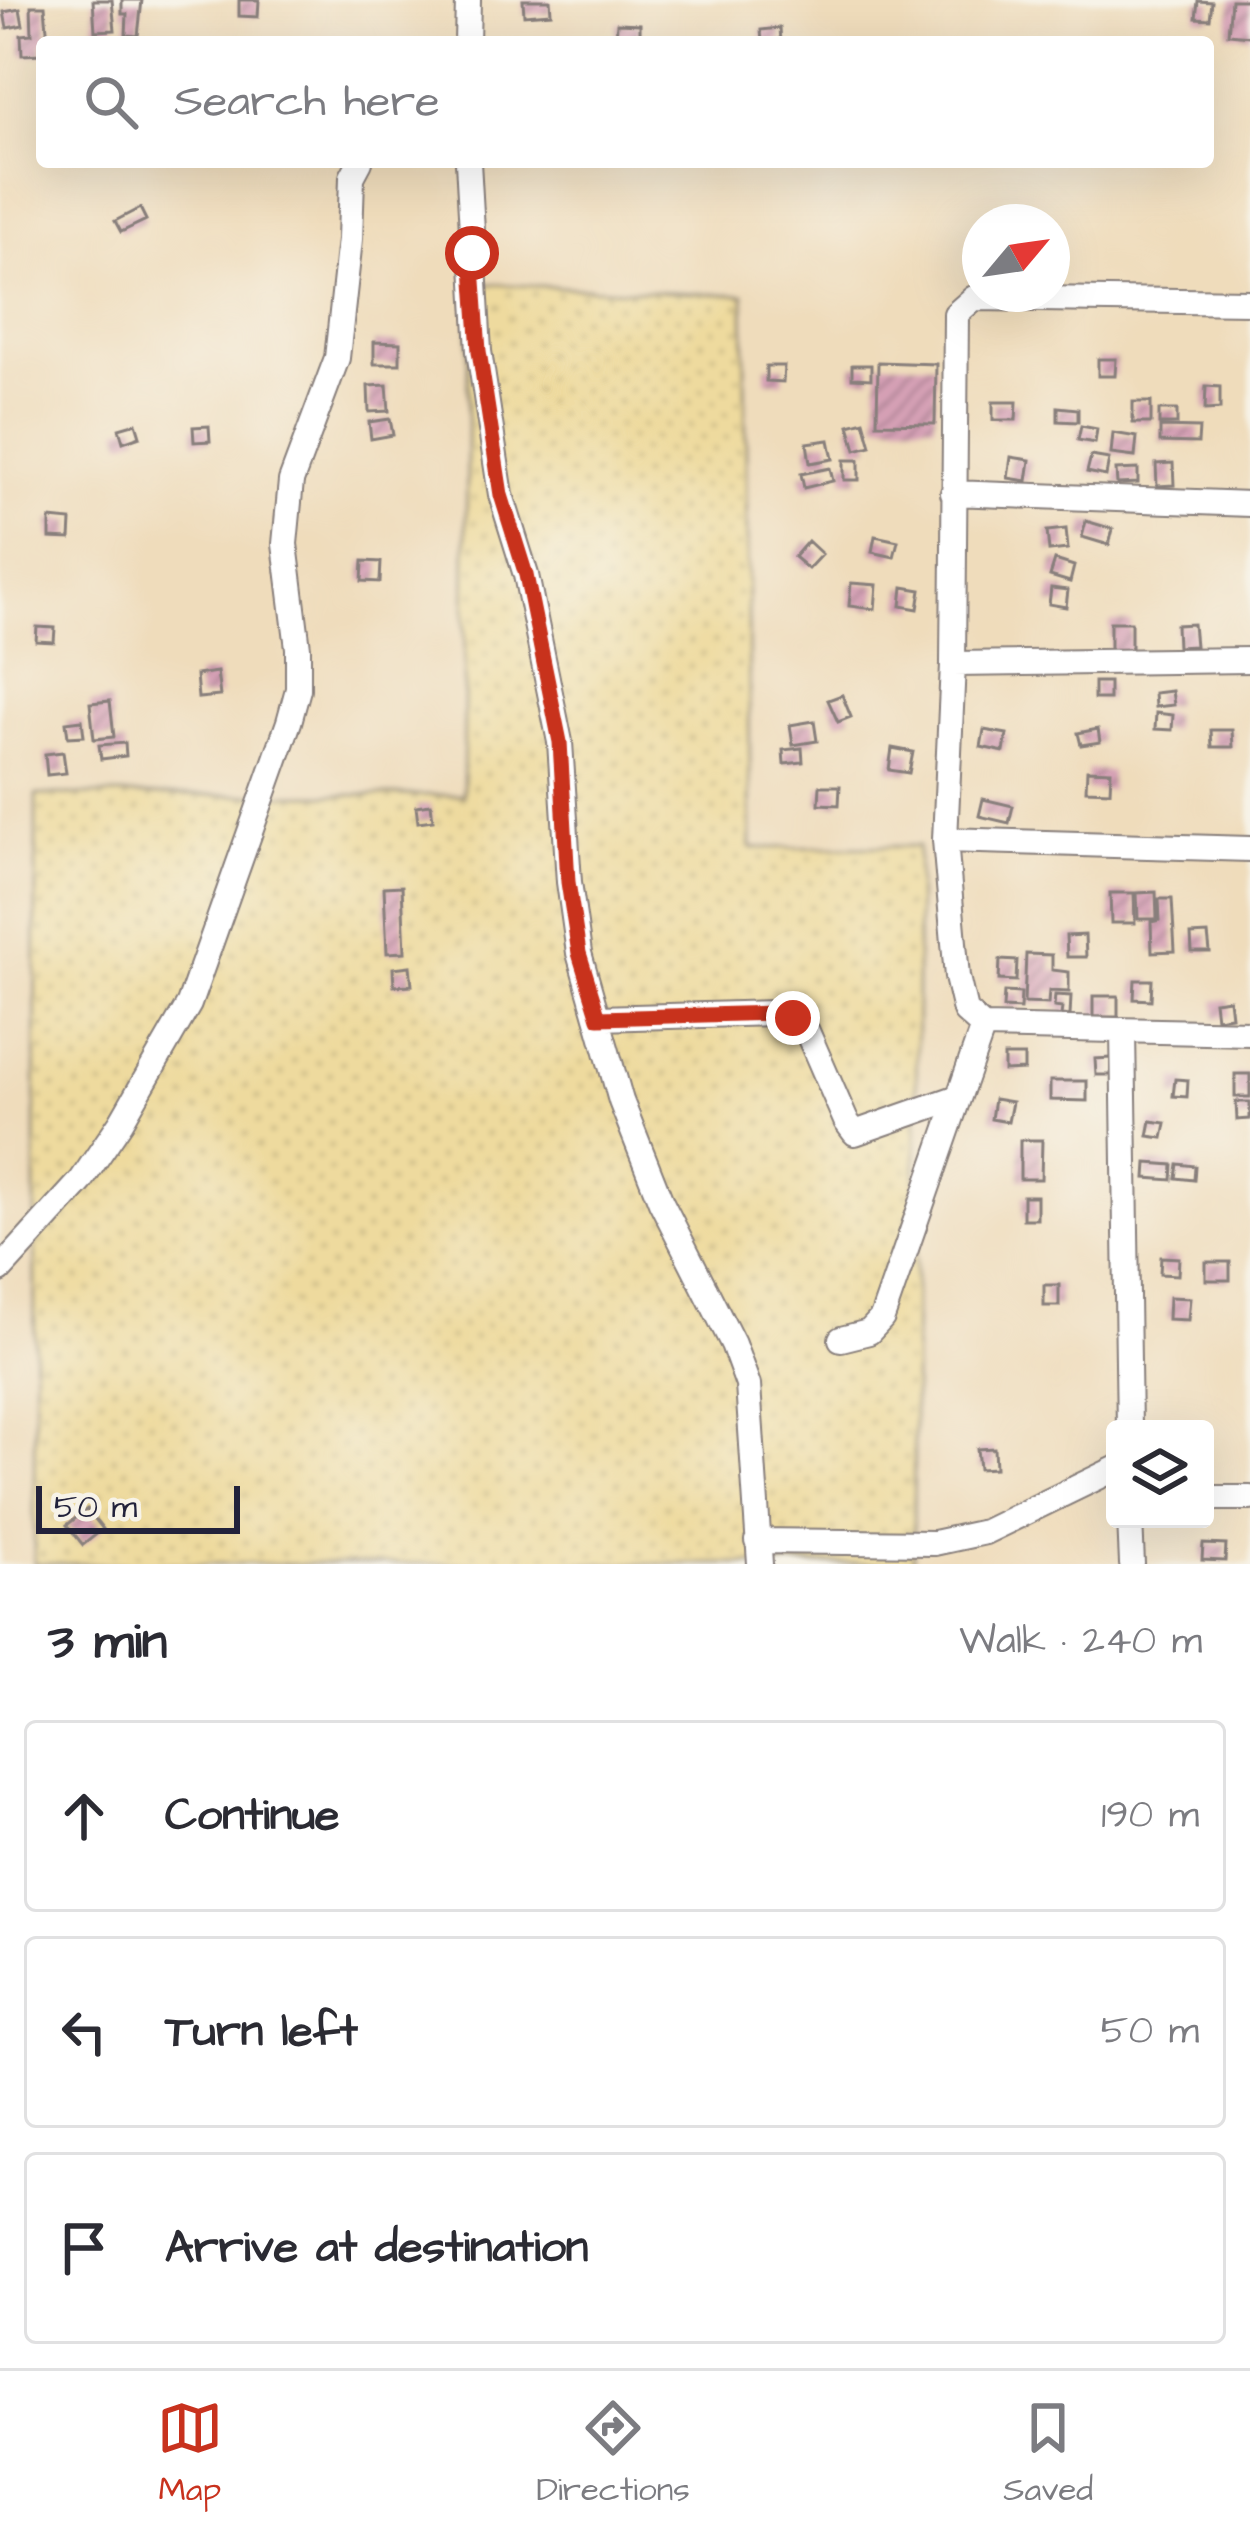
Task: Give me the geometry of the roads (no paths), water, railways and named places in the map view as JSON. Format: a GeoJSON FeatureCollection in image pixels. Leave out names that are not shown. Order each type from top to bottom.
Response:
{"type":"FeatureCollection","features":[{"type":"Feature","properties":{"kind":"street"},"geometry":{"type":"LineString","coordinates":[[467,36],[468,0]]}},
{"type":"Feature","properties":{"kind":"street"},"geometry":{"type":"LineString","coordinates":[[0,1270],[81,1181],[189,1004],[289,722],[298,689],[298,648],[285,544],[292,481],[337,358],[352,177],[357,168]]}},
{"type":"Feature","properties":{"kind":"street"},"geometry":{"type":"LineString","coordinates":[[468,168],[479,351],[501,495],[526,575],[560,742],[568,882],[579,953],[621,1101],[661,1202],[734,1344],[748,1385],[759,1553],[934,1543],[985,1532],[1106,1473]]}},
{"type":"Feature","properties":{"kind":"street"},"geometry":{"type":"LineString","coordinates":[[1250,302],[974,298],[956,314],[953,664],[945,840],[957,977],[964,1011],[983,1028],[1250,1033]]}},
{"type":"Feature","properties":{"kind":"street"},"geometry":{"type":"LineString","coordinates":[[953,493],[1250,504]]}},
{"type":"Feature","properties":{"kind":"street"},"geometry":{"type":"LineString","coordinates":[[953,664],[1250,660]]}},
{"type":"Feature","properties":{"kind":"street"},"geometry":{"type":"LineString","coordinates":[[945,840],[1250,849]]}},
{"type":"Feature","properties":{"kind":"street"},"geometry":{"type":"LineString","coordinates":[[599,1018],[774,1013],[793,1018],[806,1029],[855,1133],[958,1096]]}},
{"type":"Feature","properties":{"kind":"street"},"geometry":{"type":"LineString","coordinates":[[841,1339],[869,1332],[881,1318],[983,1028]]}},
{"type":"Feature","properties":{"kind":"street"},"geometry":{"type":"LineString","coordinates":[[1123,1030],[1129,1420]]}},
{"type":"Feature","properties":{"kind":"street"},"geometry":{"type":"LineString","coordinates":[[1214,1498],[1250,1498]]}},
{"type":"Feature","properties":{"kind":"street"},"geometry":{"type":"LineString","coordinates":[[1130,1528],[1132,1564]]}}]}
